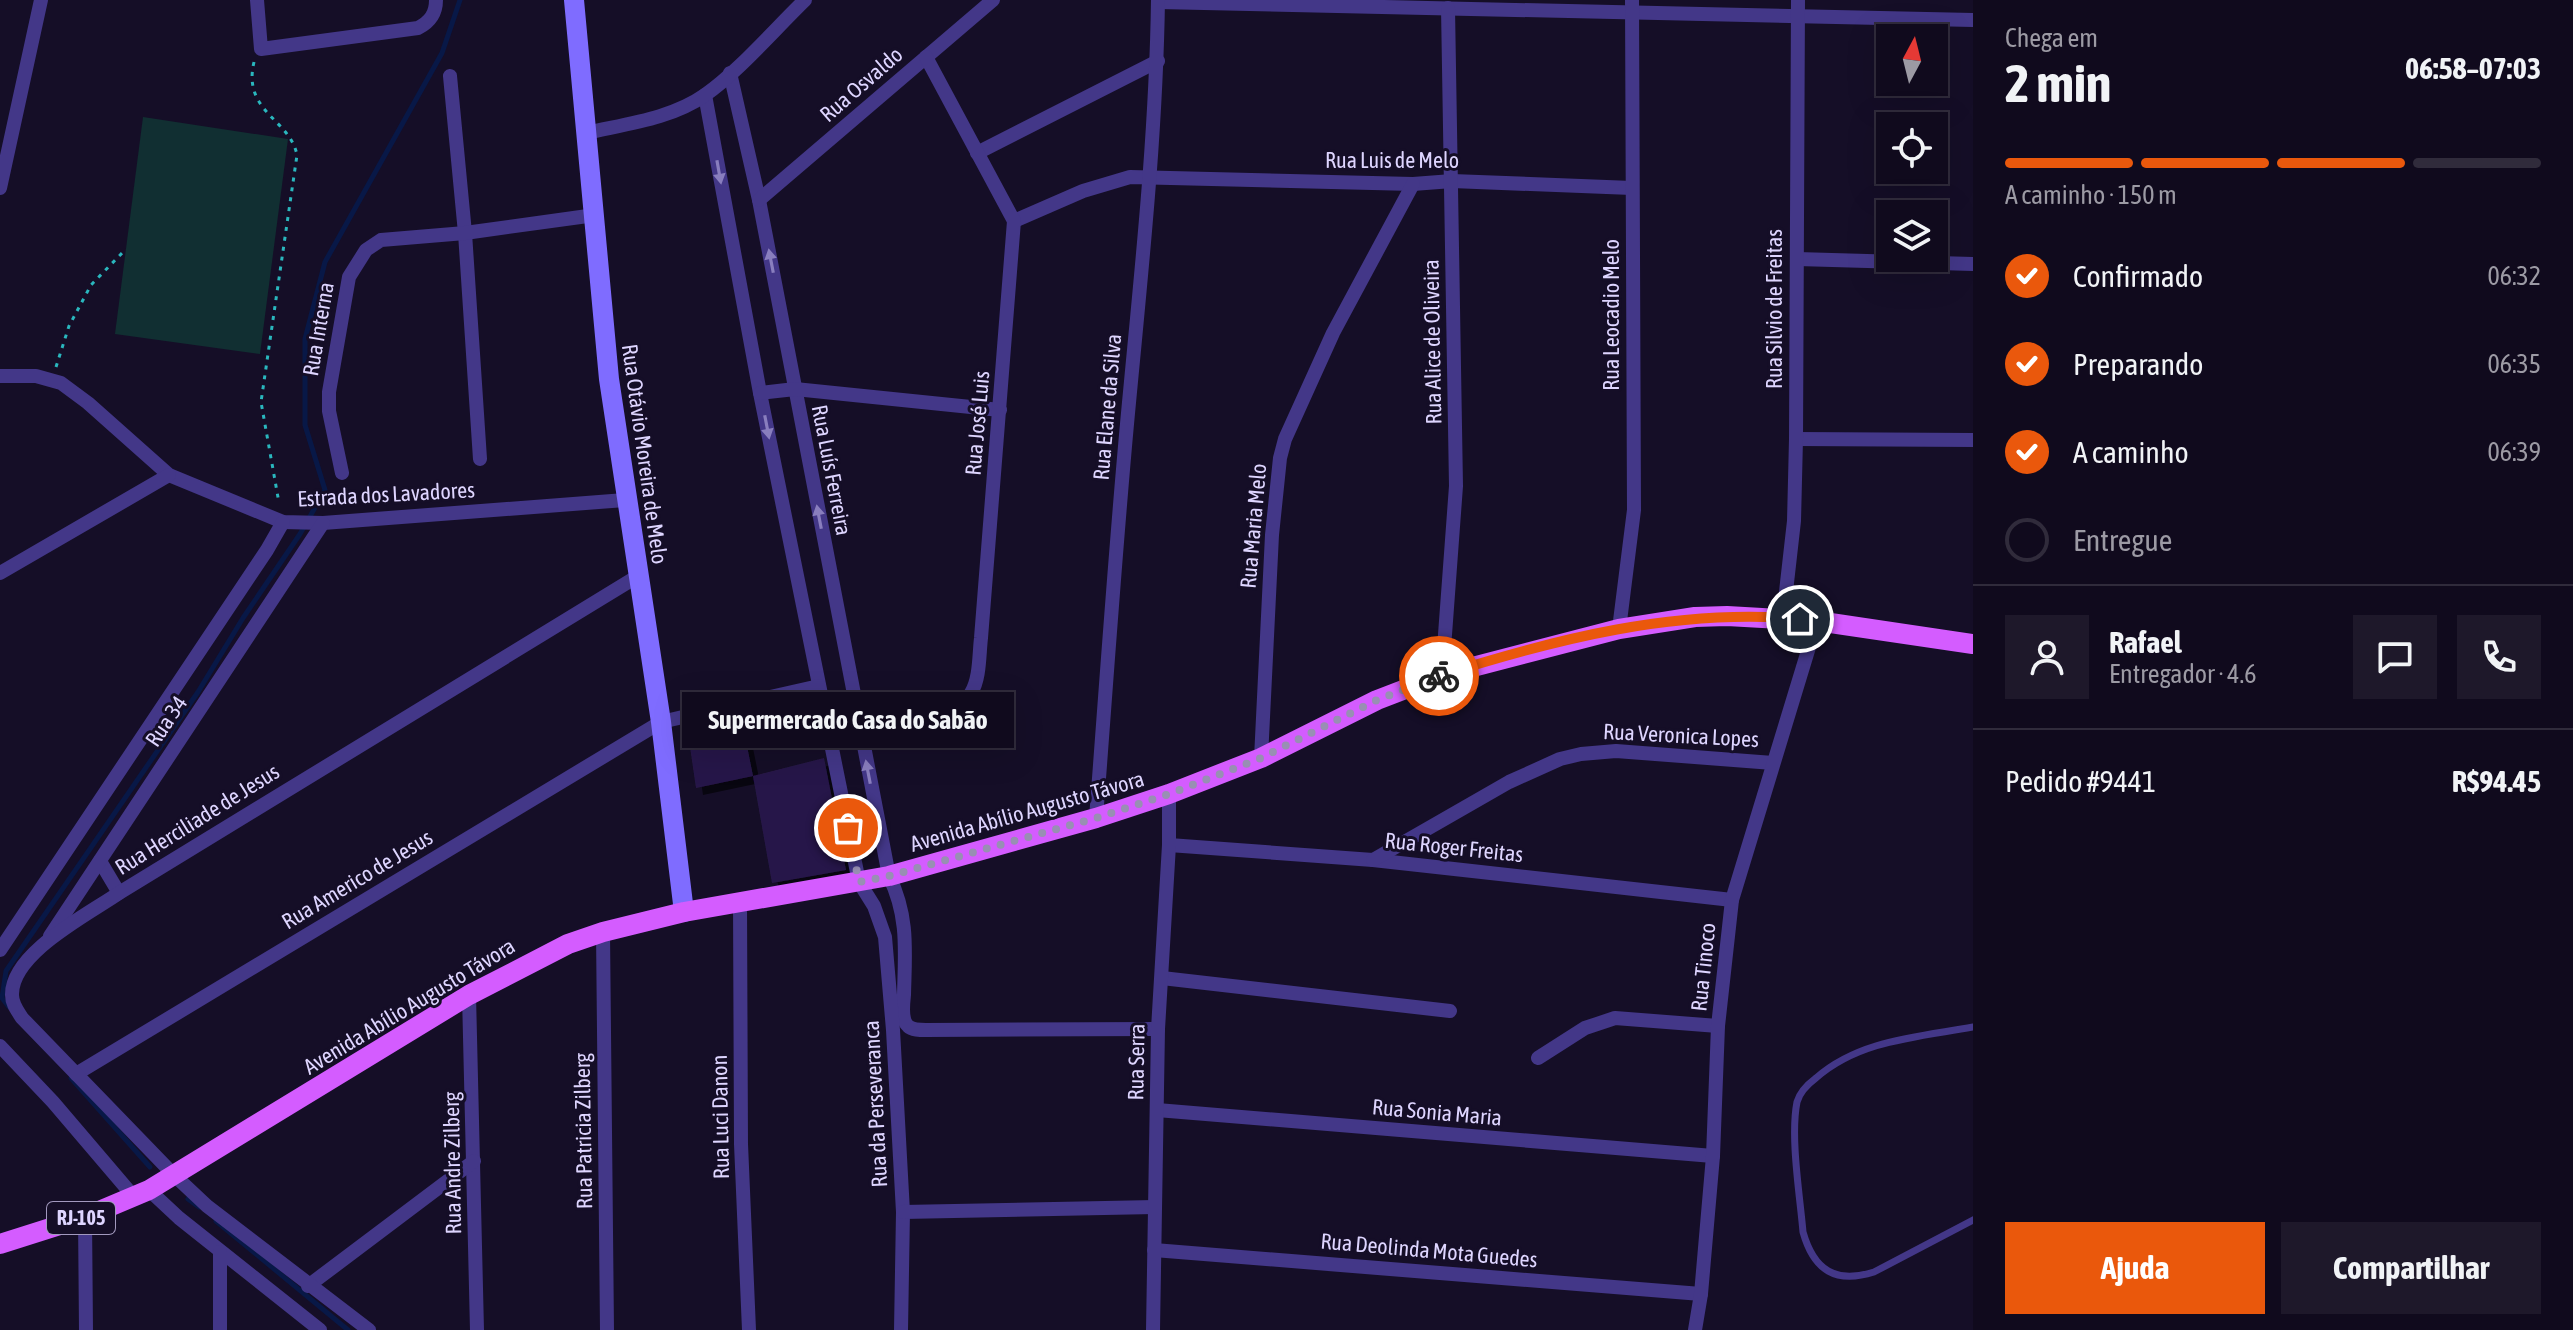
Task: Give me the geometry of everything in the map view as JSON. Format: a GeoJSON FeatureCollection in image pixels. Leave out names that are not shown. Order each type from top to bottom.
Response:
{"type":"FeatureCollection","features":[{"type":"Feature","properties":{"kind":"main road","name":"Avenida Abílio Augusto Távora"},"geometry":{"type":"LineString","coordinates":[[0,1244],[85,1217],[157,1185],[469,995],[543,955],[603,932],[684,912],[889,876],[1096,818],[1261,758],[1377,700],[1442,675],[1619,629],[1695,617],[1817,621],[1973,644]]}},
{"type":"Feature","properties":{"kind":"street"},"geometry":{"type":"LineString","coordinates":[[0,188],[41,0]]}},
{"type":"Feature","properties":{"kind":"street"},"geometry":{"type":"LineString","coordinates":[[257,0],[261,49],[418,28],[428,23],[436,2]]}},
{"type":"Feature","properties":{"kind":"street","name":"Rua Otávio Moreira de Melo"},"geometry":{"type":"LineString","coordinates":[[574,0],[609,379],[661,722],[684,912]]}},
{"type":"Feature","properties":{"kind":"street"},"geometry":{"type":"LineString","coordinates":[[586,133],[649,119],[705,95],[805,0]]}},
{"type":"Feature","properties":{"kind":"street","name":"Rua Osvaldo"},"geometry":{"type":"LineString","coordinates":[[759,200],[993,0]]}},
{"type":"Feature","properties":{"kind":"street","name":"Rua Silvio de Freitas"},"geometry":{"type":"LineString","coordinates":[[1783,618],[1794,521],[1796,439],[1798,0]]}},
{"type":"Feature","properties":{"kind":"street"},"geometry":{"type":"LineString","coordinates":[[1158,1],[1448,8],[1632,7],[1798,18],[1973,20]]}},
{"type":"Feature","properties":{"kind":"street","name":"Rua Elane da Silva"},"geometry":{"type":"LineString","coordinates":[[1096,818],[1127,428],[1151,177],[1158,1]]}},
{"type":"Feature","properties":{"kind":"street","name":"Rua Leocadio Melo"},"geometry":{"type":"LineString","coordinates":[[1619,629],[1634,510],[1632,7]]}},
{"type":"Feature","properties":{"kind":"street","name":"Rua Alice de Oliveira"},"geometry":{"type":"LineString","coordinates":[[1442,675],[1456,486],[1448,8]]}},
{"type":"Feature","properties":{"kind":"street"},"geometry":{"type":"LineString","coordinates":[[926,57],[1014,221],[1112,181],[1151,177]]}},
{"type":"Feature","properties":{"kind":"street"},"geometry":{"type":"LineString","coordinates":[[977,153],[1158,61]]}},
{"type":"Feature","properties":{"kind":"street","name":"Rua Luís Ferreira"},"geometry":{"type":"LineString","coordinates":[[730,73],[759,200],[889,876],[903,910],[904,1020],[910,1028],[926,1030],[1158,1029]]}},
{"type":"Feature","properties":{"kind":"street"},"geometry":{"type":"LineString","coordinates":[[450,76],[465,233],[480,459]]}},
{"type":"Feature","properties":{"kind":"street"},"geometry":{"type":"LineString","coordinates":[[705,95],[760,393],[859,882]]}},
{"type":"Feature","properties":{"kind":"street","name":"Rua Luis de Melo"},"geometry":{"type":"LineString","coordinates":[[1151,177],[1413,184],[1452,181],[1632,188]]}},
{"type":"Feature","properties":{"kind":"street","name":"Rua Maria Melo"},"geometry":{"type":"LineString","coordinates":[[1261,758],[1272,535],[1283,448],[1333,333],[1413,184]]}},
{"type":"Feature","properties":{"kind":"street","name":"Rua Interna"},"geometry":{"type":"LineString","coordinates":[[342,473],[329,402],[349,277],[366,250],[381,240],[465,233],[595,215]]}},
{"type":"Feature","properties":{"kind":"street","name":"Rua José Luis"},"geometry":{"type":"LineString","coordinates":[[862,738],[946,710],[963,702],[974,686],[1014,221]]}},
{"type":"Feature","properties":{"kind":"street"},"geometry":{"type":"LineString","coordinates":[[1797,259],[1973,264]]}},
{"type":"Feature","properties":{"kind":"street","name":"Estrada dos Lavadores"},"geometry":{"type":"LineString","coordinates":[[0,376],[36,376],[52,380],[88,403],[169,475],[287,522],[318,523],[625,500]]}},
{"type":"Feature","properties":{"kind":"street"},"geometry":{"type":"LineString","coordinates":[[760,393],[795,389],[1000,410]]}},
{"type":"Feature","properties":{"kind":"street"},"geometry":{"type":"LineString","coordinates":[[1796,439],[1973,440]]}},
{"type":"Feature","properties":{"kind":"street"},"geometry":{"type":"LineString","coordinates":[[0,573],[169,475]]}},
{"type":"Feature","properties":{"kind":"street"},"geometry":{"type":"LineString","coordinates":[[0,950],[287,522]]}},
{"type":"Feature","properties":{"kind":"street","name":"Rua 34"},"geometry":{"type":"LineString","coordinates":[[45,943],[318,523]]}},
{"type":"Feature","properties":{"kind":"street","name":"Rua Herciliade de Jesus"},"geometry":{"type":"LineString","coordinates":[[157,1185],[76,1074],[22,1018],[12,1002],[14,980],[25,963],[45,943],[119,893],[638,576]]}},
{"type":"Feature","properties":{"kind":"street","name":"Rua Tinoco"},"geometry":{"type":"LineString","coordinates":[[1695,1330],[1713,1156],[1718,1026],[1732,900],[1817,621]]}},
{"type":"Feature","properties":{"kind":"street","name":"Rua Americo de Jesus"},"geometry":{"type":"LineString","coordinates":[[76,1074],[661,722],[819,686]]}},
{"type":"Feature","properties":{"kind":"street"},"geometry":{"type":"LineString","coordinates":[[826,722],[857,716]]}},
{"type":"Feature","properties":{"kind":"street","name":"Rua Veronica Lopes"},"geometry":{"type":"LineString","coordinates":[[1373,860],[1509,782],[1560,759],[1616,751],[1773,763]]}},
{"type":"Feature","properties":{"kind":"street","name":"Rua Serra"},"geometry":{"type":"LineString","coordinates":[[1153,1330],[1158,1029],[1169,794]]}},
{"type":"Feature","properties":{"kind":"street","name":"Rua Roger Freitas"},"geometry":{"type":"LineString","coordinates":[[1169,845],[1373,860],[1732,900]]}},
{"type":"Feature","properties":{"kind":"street"},"geometry":{"type":"LineString","coordinates":[[100,861],[119,893]]}},
{"type":"Feature","properties":{"kind":"street","name":"Rua da Perseveranca"},"geometry":{"type":"LineString","coordinates":[[859,882],[874,906],[885,937],[903,1212],[901,1330]]}},
{"type":"Feature","properties":{"kind":"street","name":"Rua Luci Danon"},"geometry":{"type":"LineString","coordinates":[[740,902],[741,1144],[749,1330]]}},
{"type":"Feature","properties":{"kind":"street","name":"Rua Patricia Zilberg"},"geometry":{"type":"LineString","coordinates":[[603,932],[607,1330]]}},
{"type":"Feature","properties":{"kind":"street"},"geometry":{"type":"LineString","coordinates":[[1162,978],[1450,1011]]}},
{"type":"Feature","properties":{"kind":"street","name":"Rua Andre Zilberg"},"geometry":{"type":"LineString","coordinates":[[469,995],[477,1330]]}},
{"type":"Feature","properties":{"kind":"street"},"geometry":{"type":"LineString","coordinates":[[1538,1058],[1585,1028],[1615,1018],[1718,1026]]}},
{"type":"Feature","properties":{"kind":"street"},"geometry":{"type":"LineString","coordinates":[[0,1046],[53,1102],[157,1185],[220,1252],[320,1330]]}},
{"type":"Feature","properties":{"kind":"street","name":"Rua Sonia Maria"},"geometry":{"type":"LineString","coordinates":[[1157,1110],[1713,1156]]}},
{"type":"Feature","properties":{"kind":"street"},"geometry":{"type":"LineString","coordinates":[[308,1286],[474,1161]]}},
{"type":"Feature","properties":{"kind":"street"},"geometry":{"type":"LineString","coordinates":[[157,1185],[207,1206],[369,1330]]}},
{"type":"Feature","properties":{"kind":"street"},"geometry":{"type":"LineString","coordinates":[[903,1212],[1155,1207]]}},
{"type":"Feature","properties":{"kind":"street"},"geometry":{"type":"LineString","coordinates":[[85,1217],[86,1330]]}},
{"type":"Feature","properties":{"kind":"street","name":"Rua Deolinda Mota Guedes"},"geometry":{"type":"LineString","coordinates":[[1154,1250],[1701,1294]]}},
{"type":"Feature","properties":{"kind":"street"},"geometry":{"type":"LineString","coordinates":[[220,1252],[220,1330]]}},
{"type":"Feature","properties":{"kind":"lane"},"geometry":{"type":"LineString","coordinates":[[1973,1027],[1871,1047],[1831,1065],[1800,1095],[1796,1139],[1806,1243],[1820,1263],[1838,1277],[1859,1277],[1874,1272],[1973,1220]]}},
{"type":"Feature","properties":{"kind":"path"},"geometry":{"type":"LineString","coordinates":[[261,49],[253,66],[259,104],[294,143],[297,155],[261,402],[287,522]]}},
{"type":"Feature","properties":{"kind":"path"},"geometry":{"type":"LineString","coordinates":[[52,380],[69,326],[91,285],[124,251]]}},
{"type":"Feature","properties":{"kind":"green space"},"geometry":{"type":"Polygon","coordinates":[[[143,117],[288,139],[260,354],[115,334],[143,117]]]}},
{"type":"Feature","properties":{"kind":"building"},"geometry":{"type":"Polygon","coordinates":[[[716,721],[717,725],[742,721],[753,776],[696,788],[689,740],[697,726],[716,721]]]}},
{"type":"Feature","properties":{"kind":"building"},"geometry":{"type":"Polygon","coordinates":[[[824,758],[846,870],[772,883],[753,776],[824,758]]]}},
{"type":"Feature","properties":{"kind":"waterway"},"geometry":{"type":"LineString","coordinates":[[9,1007],[2,998],[6,971],[198,692],[325,490],[305,425],[305,339],[325,262],[442,53],[460,0]]}},
{"type":"Feature","properties":{"kind":"waterway"},"geometry":{"type":"LineString","coordinates":[[71,1078],[150,1167]]}},
{"type":"Feature","properties":{"kind":"waterway"},"geometry":{"type":"LineString","coordinates":[[188,1199],[199,1207]]}},
{"type":"Feature","properties":{"kind":"waterway"},"geometry":{"type":"LineString","coordinates":[[216,1221],[348,1330]]}},
{"type":"Feature","properties":{"kind":"way so far"},"geometry":{"type":"LineString","coordinates":[[848,828],[859,882],[889,876],[1096,818],[1169,794],[1261,758],[1377,700],[1439,676]]}},
{"type":"Feature","properties":{"kind":"place","name":"Supermercado Casa do Sabão"},"geometry":{"type":"Point","coordinates":[848,828]}},
{"type":"Feature","properties":{"kind":"route"},"geometry":{"type":"LineString","coordinates":[[1439,676],[1537,649],[1657,622],[1727,616],[1800,619]]}}]}
